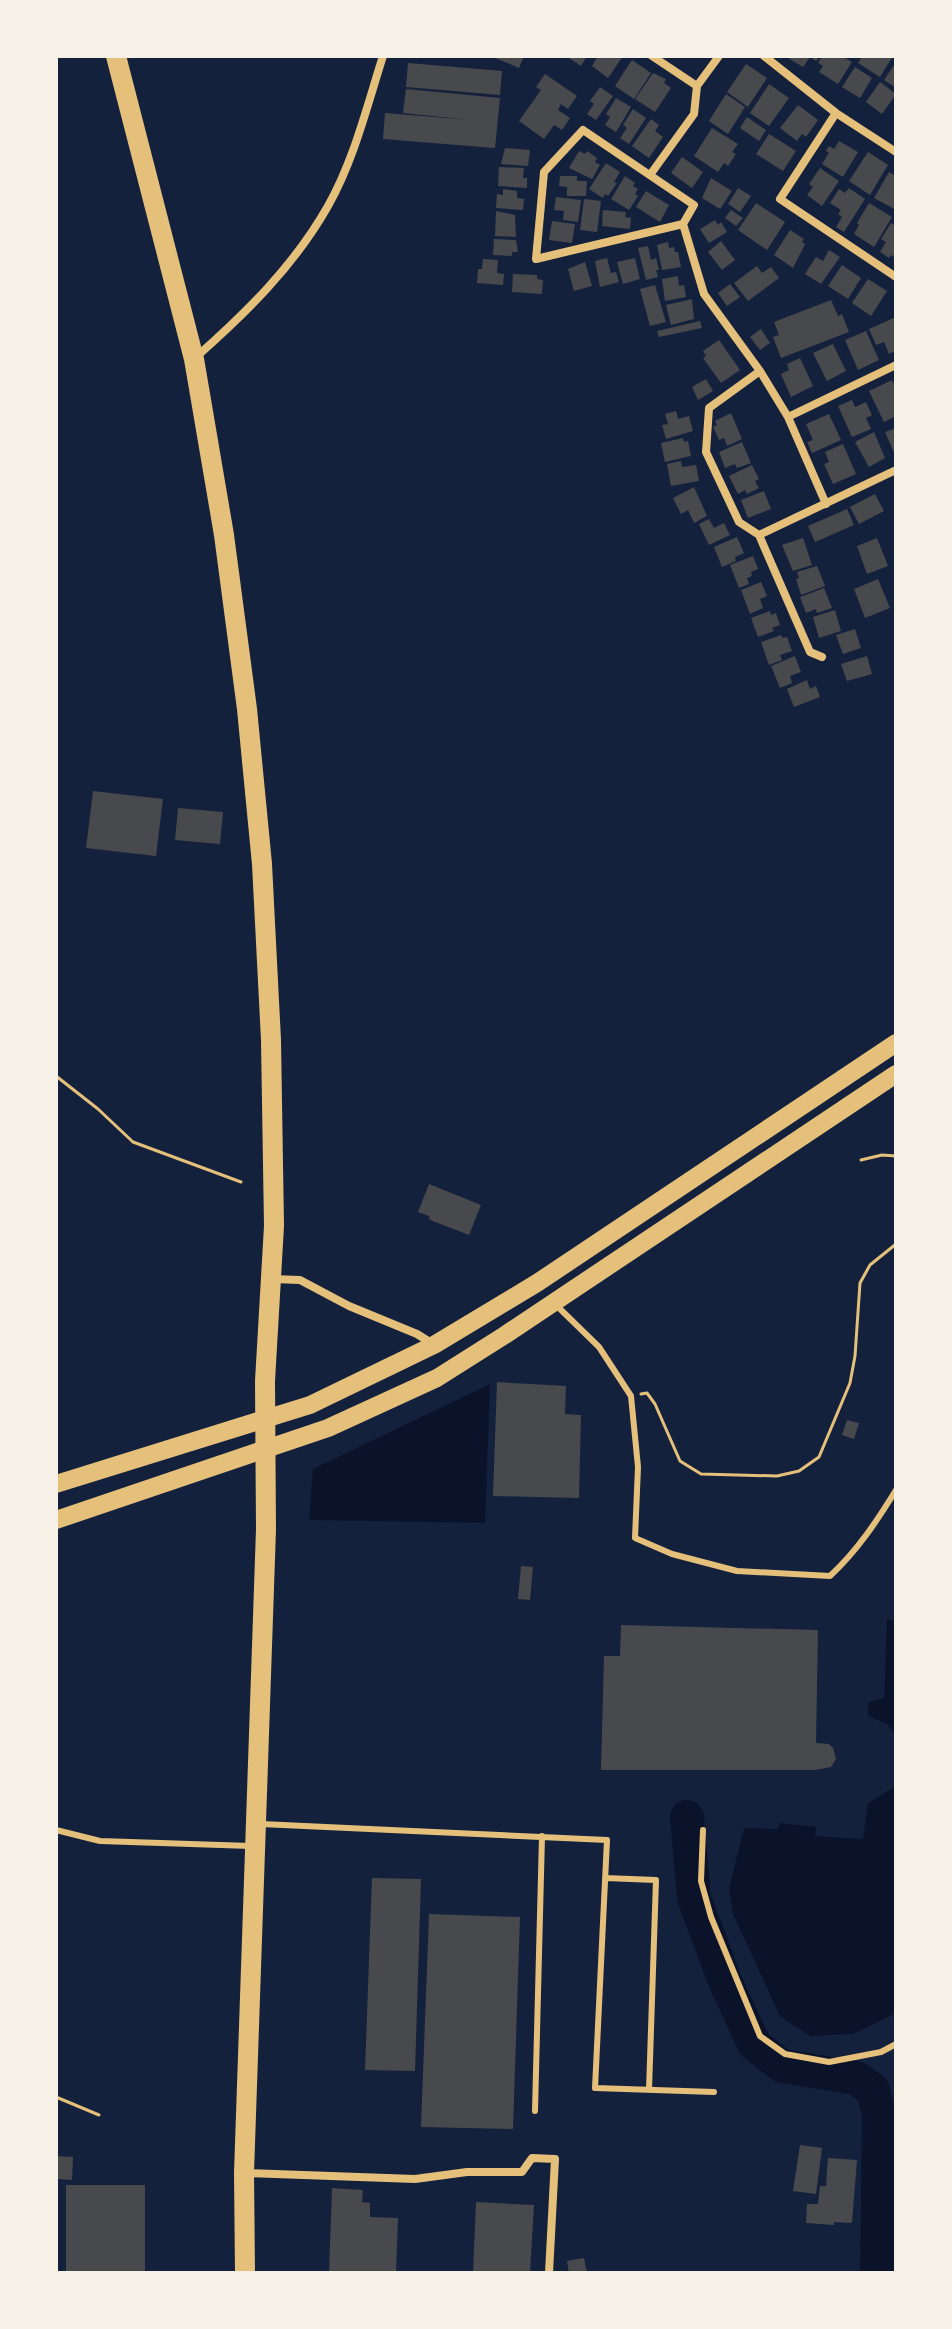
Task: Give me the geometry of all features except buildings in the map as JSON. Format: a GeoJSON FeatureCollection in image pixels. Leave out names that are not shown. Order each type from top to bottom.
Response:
{"type":"FeatureCollection","features":[{"type":"Feature","properties":{"kind":"highway"},"geometry":{"type":"LineString","coordinates":[[116,56],[194,359],[237,630],[262,864],[272,1071],[273,1279],[265,1381],[257,1846],[244,2173],[245,2273]]}},
{"type":"Feature","properties":{"kind":"main road"},"geometry":{"type":"LineString","coordinates":[[56,1484],[310,1405],[434,1345],[537,1283],[896,1043]]}},
{"type":"Feature","properties":{"kind":"main road"},"geometry":{"type":"LineString","coordinates":[[56,1520],[266,1451],[328,1428],[423,1384],[554,1303],[896,1074]]}},
{"type":"Feature","properties":{"kind":"street"},"geometry":{"type":"LineString","coordinates":[[194,359],[249,311],[309,237],[329,204],[351,153],[383,56]]}},
{"type":"Feature","properties":{"kind":"street"},"geometry":{"type":"LineString","coordinates":[[652,56],[697,86]]}},
{"type":"Feature","properties":{"kind":"street"},"geometry":{"type":"LineString","coordinates":[[650,175],[694,114],[697,86],[719,56]]}},
{"type":"Feature","properties":{"kind":"street"},"geometry":{"type":"LineString","coordinates":[[764,56],[836,113],[896,152]]}},
{"type":"Feature","properties":{"kind":"street"},"geometry":{"type":"LineString","coordinates":[[836,113],[780,199],[896,277]]}},
{"type":"Feature","properties":{"kind":"street"},"geometry":{"type":"LineString","coordinates":[[583,130],[694,205],[683,224],[536,259],[544,172],[583,130]]}},
{"type":"Feature","properties":{"kind":"street"},"geometry":{"type":"LineString","coordinates":[[683,224],[704,294],[760,371],[788,417],[826,504]]}},
{"type":"Feature","properties":{"kind":"street"},"geometry":{"type":"LineString","coordinates":[[788,417],[896,365]]}},
{"type":"Feature","properties":{"kind":"street"},"geometry":{"type":"LineString","coordinates":[[760,371],[709,408],[706,452],[739,522],[759,535],[810,652],[822,657]]}},
{"type":"Feature","properties":{"kind":"street"},"geometry":{"type":"LineString","coordinates":[[759,535],[896,470]]}},
{"type":"Feature","properties":{"kind":"street"},"geometry":{"type":"LineString","coordinates":[[273,1279],[300,1280],[349,1306],[417,1334],[434,1345]]}},
{"type":"Feature","properties":{"kind":"street"},"geometry":{"type":"LineString","coordinates":[[244,2173],[415,2179],[467,2172],[522,2172],[532,2158],[555,2159],[549,2273]]}},
{"type":"Feature","properties":{"kind":"lane"},"geometry":{"type":"LineString","coordinates":[[554,1303],[599,1347],[631,1396],[638,1467],[635,1538],[672,1554],[737,1571],[830,1576],[846,1562],[874,1526],[896,1490]]}},
{"type":"Feature","properties":{"kind":"lane"},"geometry":{"type":"LineString","coordinates":[[257,1823],[607,1840],[595,2088],[714,2092]]}},
{"type":"Feature","properties":{"kind":"lane"},"geometry":{"type":"LineString","coordinates":[[56,1830],[100,1841],[257,1846]]}},
{"type":"Feature","properties":{"kind":"lane"},"geometry":{"type":"LineString","coordinates":[[703,1830],[701,1881],[711,1917],[760,2036],[785,2054],[829,2062],[881,2052],[896,2044]]}},
{"type":"Feature","properties":{"kind":"lane"},"geometry":{"type":"LineString","coordinates":[[535,2111],[542,1836]]}},
{"type":"Feature","properties":{"kind":"lane"},"geometry":{"type":"LineString","coordinates":[[605,1878],[656,1880],[649,2090]]}},
{"type":"Feature","properties":{"kind":"path"},"geometry":{"type":"LineString","coordinates":[[56,1076],[133,1142],[241,1182]]}},
{"type":"Feature","properties":{"kind":"path"},"geometry":{"type":"LineString","coordinates":[[861,1160],[882,1155],[896,1156]]}},
{"type":"Feature","properties":{"kind":"path"},"geometry":{"type":"LineString","coordinates":[[631,1396],[647,1393],[680,1461],[701,1474],[777,1476],[799,1471],[819,1457],[850,1383],[860,1283],[870,1265],[896,1244]]}},
{"type":"Feature","properties":{"kind":"path"},"geometry":{"type":"LineString","coordinates":[[56,2097],[99,2115]]}},
{"type":"Feature","properties":{"kind":"water"},"geometry":{"type":"Polygon","coordinates":[[[490,1384],[485,1523],[309,1520],[313,1469],[490,1384]]]}},
{"type":"Feature","properties":{"kind":"water"},"geometry":{"type":"Polygon","coordinates":[[[887,1619],[896,1622],[896,1735],[887,1724],[868,1716],[868,1703],[884,1698],[887,1619]]]}},
{"type":"Feature","properties":{"kind":"water"},"geometry":{"type":"Polygon","coordinates":[[[896,1786],[896,2013],[853,2034],[810,2036],[780,2016],[733,1914],[729,1889],[744,1828],[778,1829],[780,1823],[816,1827],[815,1836],[863,1839],[868,1803],[896,1786]]]}},
{"type":"Feature","properties":{"kind":"waterway"},"geometry":{"type":"LineString","coordinates":[[687,1817],[694,1898],[725,1981],[754,2044],[782,2066],[856,2078],[873,2090],[879,2115],[877,2273]]}}]}
